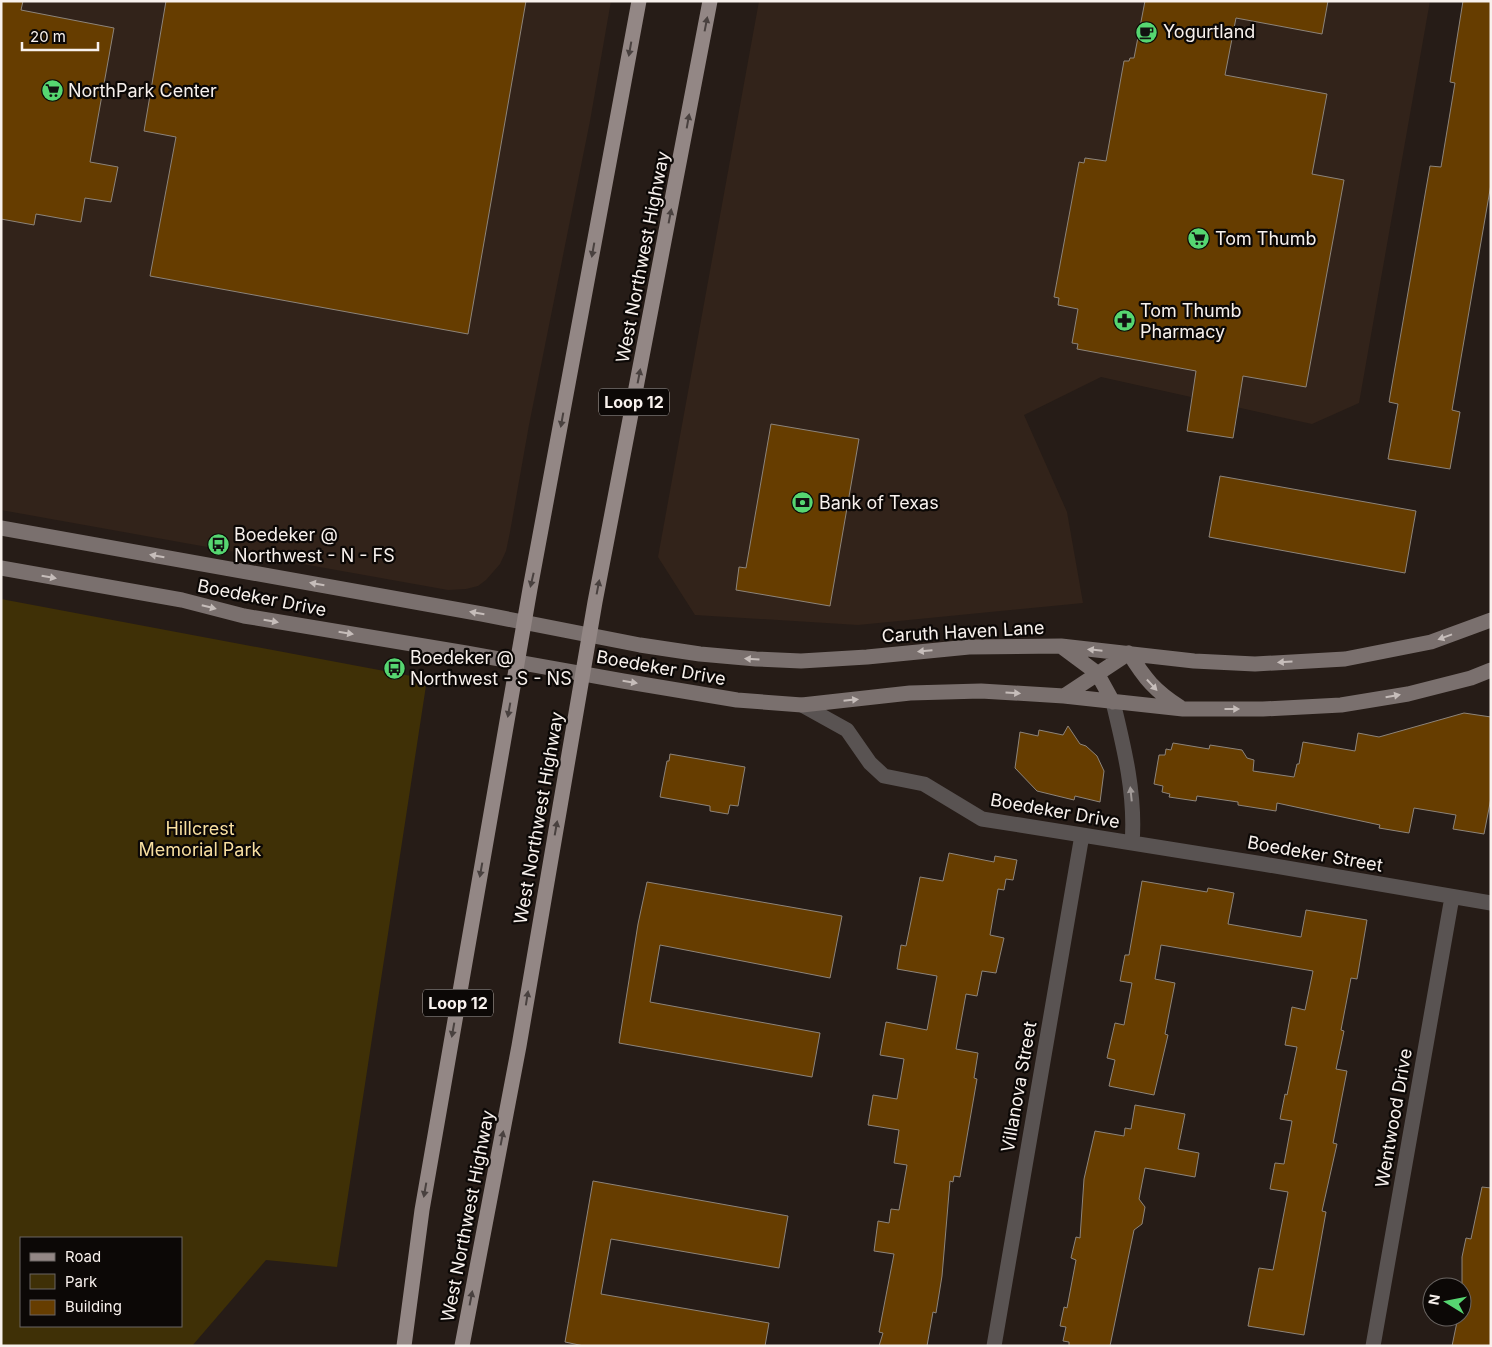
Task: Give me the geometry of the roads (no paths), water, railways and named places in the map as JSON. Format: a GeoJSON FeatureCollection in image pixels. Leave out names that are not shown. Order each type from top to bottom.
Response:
{"type":"FeatureCollection","features":[{"type":"Feature","properties":{"kind":"main road","name":"Loop 12"},"geometry":{"type":"LineString","coordinates":[[404,1346],[422,1210],[525,622],[639,1]]}},
{"type":"Feature","properties":{"kind":"main road","name":"West Northwest Highway"},"geometry":{"type":"LineString","coordinates":[[462,1346],[519,1046],[595,602],[680,169],[710,1]]}},
{"type":"Feature","properties":{"kind":"main road","name":"Boedeker Drive"},"geometry":{"type":"LineString","coordinates":[[1,528],[525,622]]}},
{"type":"Feature","properties":{"kind":"main road","name":"Boedeker Drive"},"geometry":{"type":"LineString","coordinates":[[1,568],[182,600],[244,616],[737,700],[802,706]]}},
{"type":"Feature","properties":{"kind":"main road","name":"Caruth Haven Lane"},"geometry":{"type":"LineString","coordinates":[[525,622],[700,654],[756,659],[801,661],[969,647],[1061,646],[1194,661],[1255,664],[1345,659],[1431,642],[1491,620]]}},
{"type":"Feature","properties":{"kind":"main road"},"geometry":{"type":"LineString","coordinates":[[1061,646],[1097,673],[1113,702]]}},
{"type":"Feature","properties":{"kind":"main road"},"geometry":{"type":"LineString","coordinates":[[1064,696],[1129,653],[1142,674],[1160,694],[1183,709]]}},
{"type":"Feature","properties":{"kind":"main road"},"geometry":{"type":"LineString","coordinates":[[802,706],[910,693],[981,691],[1064,696],[1183,709],[1263,709],[1341,705],[1408,694],[1471,678],[1491,670]]}},
{"type":"Feature","properties":{"kind":"street"},"geometry":{"type":"LineString","coordinates":[[1113,702],[1130,789],[1134,824],[1132,843]]}},
{"type":"Feature","properties":{"kind":"street","name":"Boedeker Drive"},"geometry":{"type":"LineString","coordinates":[[802,706],[847,730],[870,763],[884,776],[924,784],[982,819],[1132,843]]}},
{"type":"Feature","properties":{"kind":"street","name":"Villanova Street"},"geometry":{"type":"LineString","coordinates":[[994,1346],[1082,835]]}},
{"type":"Feature","properties":{"kind":"street","name":"Boedeker Street"},"geometry":{"type":"LineString","coordinates":[[1132,843],[1491,903]]}},
{"type":"Feature","properties":{"kind":"street","name":"Wentwood Drive"},"geometry":{"type":"LineString","coordinates":[[1373,1346],[1452,897]]}},
{"type":"Feature","properties":{"kind":"place","name":"Yogurtland"},"geometry":{"type":"Point","coordinates":[1147,32]}},
{"type":"Feature","properties":{"kind":"place","name":"NorthPark Center"},"geometry":{"type":"Point","coordinates":[52,91]}},
{"type":"Feature","properties":{"kind":"place","name":"Tom Thumb"},"geometry":{"type":"Point","coordinates":[1199,239]}},
{"type":"Feature","properties":{"kind":"place","name":"Tom Thumb Pharmacy"},"geometry":{"type":"Point","coordinates":[1124,321]}},
{"type":"Feature","properties":{"kind":"place","name":"Bank of Texas"},"geometry":{"type":"Point","coordinates":[803,503]}},
{"type":"Feature","properties":{"kind":"place","name":"Boedeker @ Northwest - N - FS"},"geometry":{"type":"Point","coordinates":[218,545]}},
{"type":"Feature","properties":{"kind":"place","name":"Boedeker @ Northwest - S - NS"},"geometry":{"type":"Point","coordinates":[394,668]}},
{"type":"Feature","properties":{"kind":"park label","name":"Hillcrest Memorial Park"},"geometry":{"type":"Point","coordinates":[200,840]}}]}
